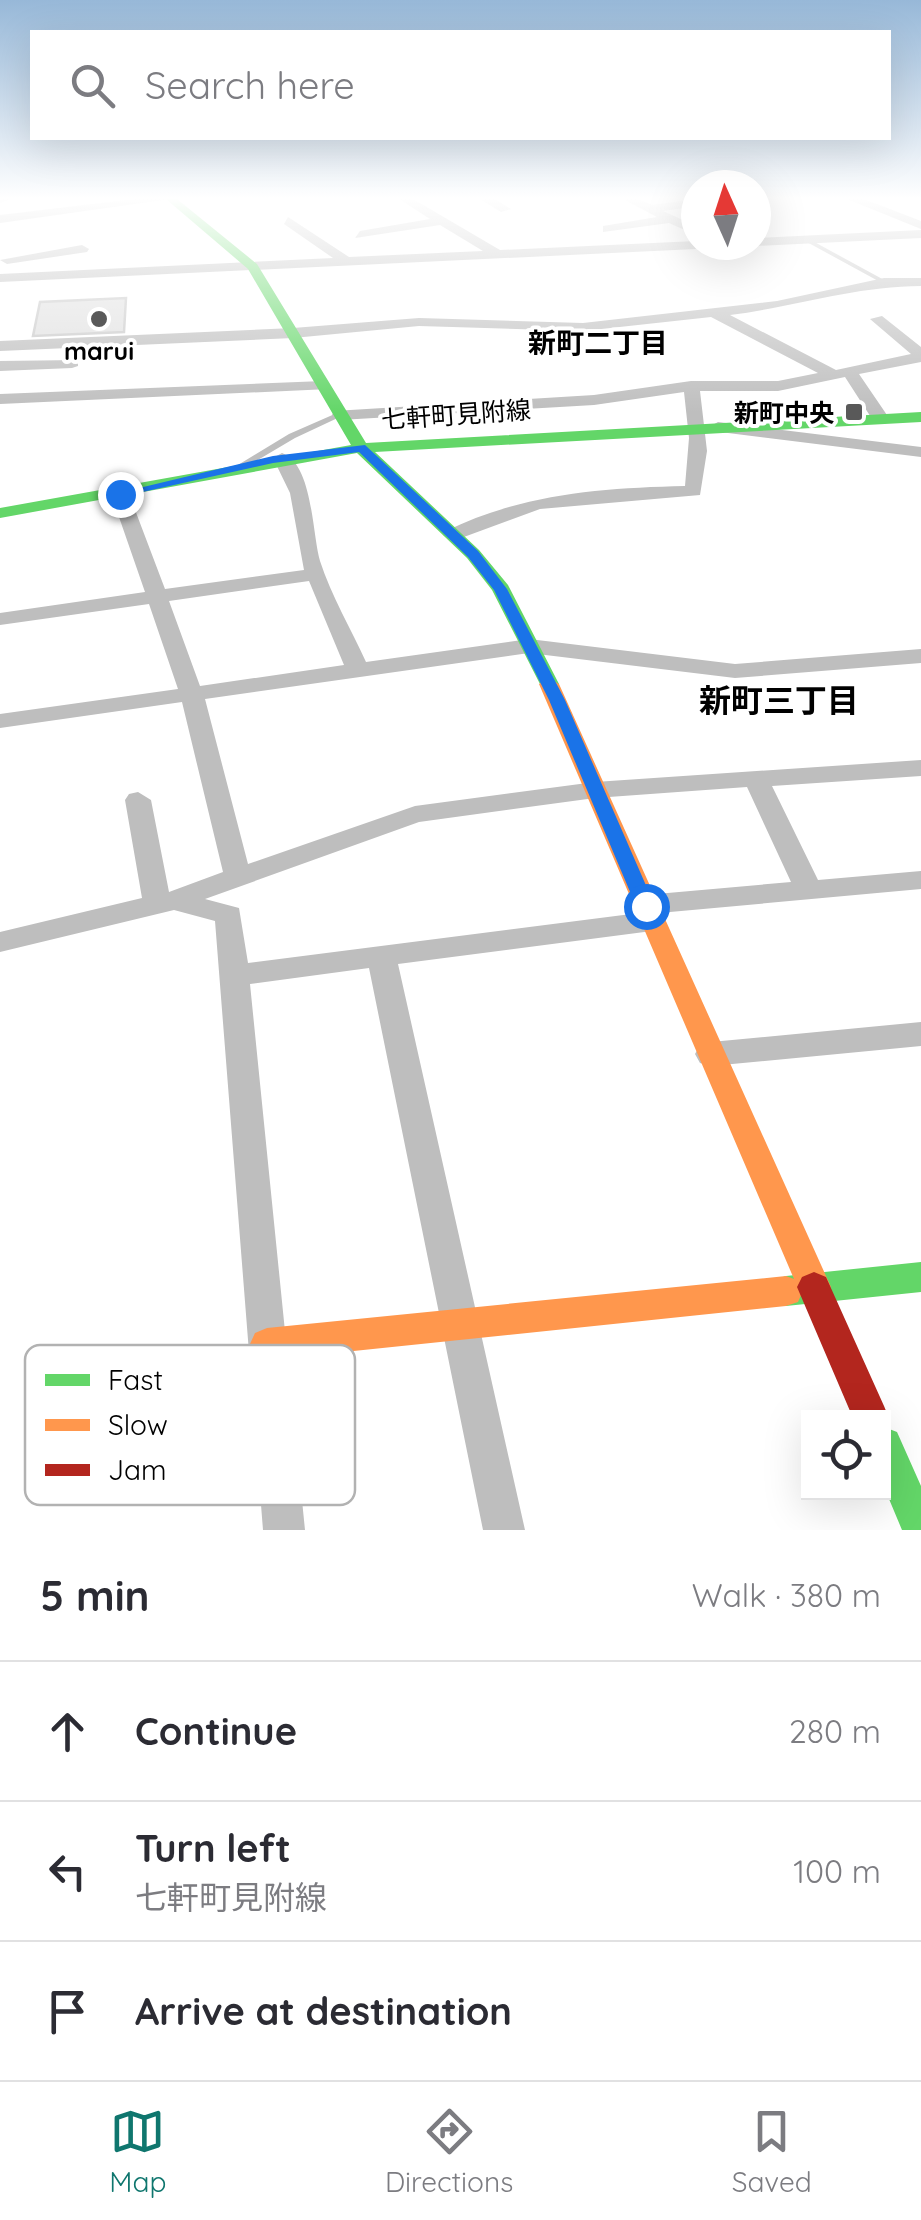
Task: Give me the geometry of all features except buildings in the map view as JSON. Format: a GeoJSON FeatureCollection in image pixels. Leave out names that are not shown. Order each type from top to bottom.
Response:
{"type":"FeatureCollection","features":[{"type":"Feature","properties":{"kind":"street"},"geometry":{"type":"LineString","coordinates":[[16,270],[22,277]]}},
{"type":"Feature","properties":{"kind":"street"},"geometry":{"type":"LineString","coordinates":[[0,278],[174,270]]}},
{"type":"Feature","properties":{"kind":"street"},"geometry":{"type":"LineString","coordinates":[[255,270],[361,448],[453,535],[500,589],[595,790],[868,1410]]}},
{"type":"Feature","properties":{"kind":"street"},"geometry":{"type":"LineString","coordinates":[[0,346],[293,333],[419,322],[583,327],[777,305],[884,282],[921,282]]}},
{"type":"Feature","properties":{"kind":"street"},"geometry":{"type":"LineString","coordinates":[[715,312],[842,374],[880,418]]}},
{"type":"Feature","properties":{"kind":"street"},"geometry":{"type":"LineString","coordinates":[[877,318],[921,356]]}},
{"type":"Feature","properties":{"kind":"street"},"geometry":{"type":"LineString","coordinates":[[62,396],[78,343]]}},
{"type":"Feature","properties":{"kind":"street"},"geometry":{"type":"LineString","coordinates":[[340,416],[594,400],[690,386],[778,386],[921,356]]}},
{"type":"Feature","properties":{"kind":"street"},"geometry":{"type":"LineString","coordinates":[[0,366],[72,364]]}},
{"type":"Feature","properties":{"kind":"street"},"geometry":{"type":"LineString","coordinates":[[1,401],[323,386]]}},
{"type":"Feature","properties":{"kind":"street"},"geometry":{"type":"LineString","coordinates":[[453,535],[473,523],[531,504],[609,494],[693,491],[703,426],[690,386]]}},
{"type":"Feature","properties":{"kind":"street","name":"七軒町見附線"},"geometry":{"type":"LineString","coordinates":[[0,513],[120,494],[282,458],[361,448],[921,416]]}},
{"type":"Feature","properties":{"kind":"street"},"geometry":{"type":"LineString","coordinates":[[703,426],[921,452]]}},
{"type":"Feature","properties":{"kind":"street"},"geometry":{"type":"LineString","coordinates":[[282,458],[299,493],[310,561],[356,668]]}},
{"type":"Feature","properties":{"kind":"street"},"geometry":{"type":"LineString","coordinates":[[120,494],[191,692],[238,877]]}},
{"type":"Feature","properties":{"kind":"street"},"geometry":{"type":"LineString","coordinates":[[0,619],[316,574]]}},
{"type":"Feature","properties":{"kind":"street"},"geometry":{"type":"LineString","coordinates":[[0,721],[529,646],[735,670],[921,656]]}},
{"type":"Feature","properties":{"kind":"street"},"geometry":{"type":"LineString","coordinates":[[0,942],[165,902],[415,814],[595,790],[921,768]]}},
{"type":"Feature","properties":{"kind":"street"},"geometry":{"type":"LineString","coordinates":[[756,779],[809,890]]}},
{"type":"Feature","properties":{"kind":"street"},"geometry":{"type":"LineString","coordinates":[[138,800],[165,902]]}},
{"type":"Feature","properties":{"kind":"street"},"geometry":{"type":"LineString","coordinates":[[236,975],[809,890],[921,880]]}},
{"type":"Feature","properties":{"kind":"street"},"geometry":{"type":"LineString","coordinates":[[165,902],[229,915],[267,1344],[921,1277]]}},
{"type":"Feature","properties":{"kind":"street"},"geometry":{"type":"LineString","coordinates":[[382,953],[504,1530]]}},
{"type":"Feature","properties":{"kind":"street"},"geometry":{"type":"LineString","coordinates":[[711,1054],[921,1034]]}},
{"type":"Feature","properties":{"kind":"street"},"geometry":{"type":"LineString","coordinates":[[891,1461],[921,1530]]}},
{"type":"Feature","properties":{"kind":"street"},"geometry":{"type":"LineString","coordinates":[[282,1505],[284,1530]]}},
{"type":"Feature","properties":{"kind":"lane"},"geometry":{"type":"LineString","coordinates":[[863,270],[884,282]]}},
{"type":"Feature","properties":{"kind":"lane"},"geometry":{"type":"LineString","coordinates":[[238,468],[292,436],[340,416]]}},
{"type":"Feature","properties":{"kind":"traffic: fast"},"geometry":{"type":"LineString","coordinates":[[255,270],[361,448],[473,554],[501,589],[549,684]]}},
{"type":"Feature","properties":{"kind":"traffic: fast"},"geometry":{"type":"LineString","coordinates":[[0,513],[361,448],[921,417]]}},
{"type":"Feature","properties":{"kind":"traffic: fast"},"geometry":{"type":"LineString","coordinates":[[786,1291],[921,1277]]}},
{"type":"Feature","properties":{"kind":"traffic: fast"},"geometry":{"type":"LineString","coordinates":[[891,1461],[921,1530]]}},
{"type":"Feature","properties":{"kind":"traffic: slow"},"geometry":{"type":"LineString","coordinates":[[549,684],[814,1287]]}},
{"type":"Feature","properties":{"kind":"traffic: slow"},"geometry":{"type":"LineString","coordinates":[[267,1344],[786,1291]]}},
{"type":"Feature","properties":{"kind":"traffic: jam"},"geometry":{"type":"LineString","coordinates":[[814,1287],[868,1410]]}},
{"type":"Feature","properties":{"kind":"place","name":"marui"},"geometry":{"type":"Point","coordinates":[99,319]}},
{"type":"Feature","properties":{"kind":"place","name":"新町中央"},"geometry":{"type":"Point","coordinates":[854,412]}},
{"type":"Feature","properties":{"kind":"district","name":"新町二丁目"},"geometry":{"type":"Point","coordinates":[598,342]}},
{"type":"Feature","properties":{"kind":"district","name":"新町三丁目"},"geometry":{"type":"Point","coordinates":[779,700]}},
{"type":"Feature","properties":{"kind":"route"},"geometry":{"type":"LineString","coordinates":[[120,494],[273,459],[361,448],[473,554],[500,589],[557,700],[646,906]]}}]}
